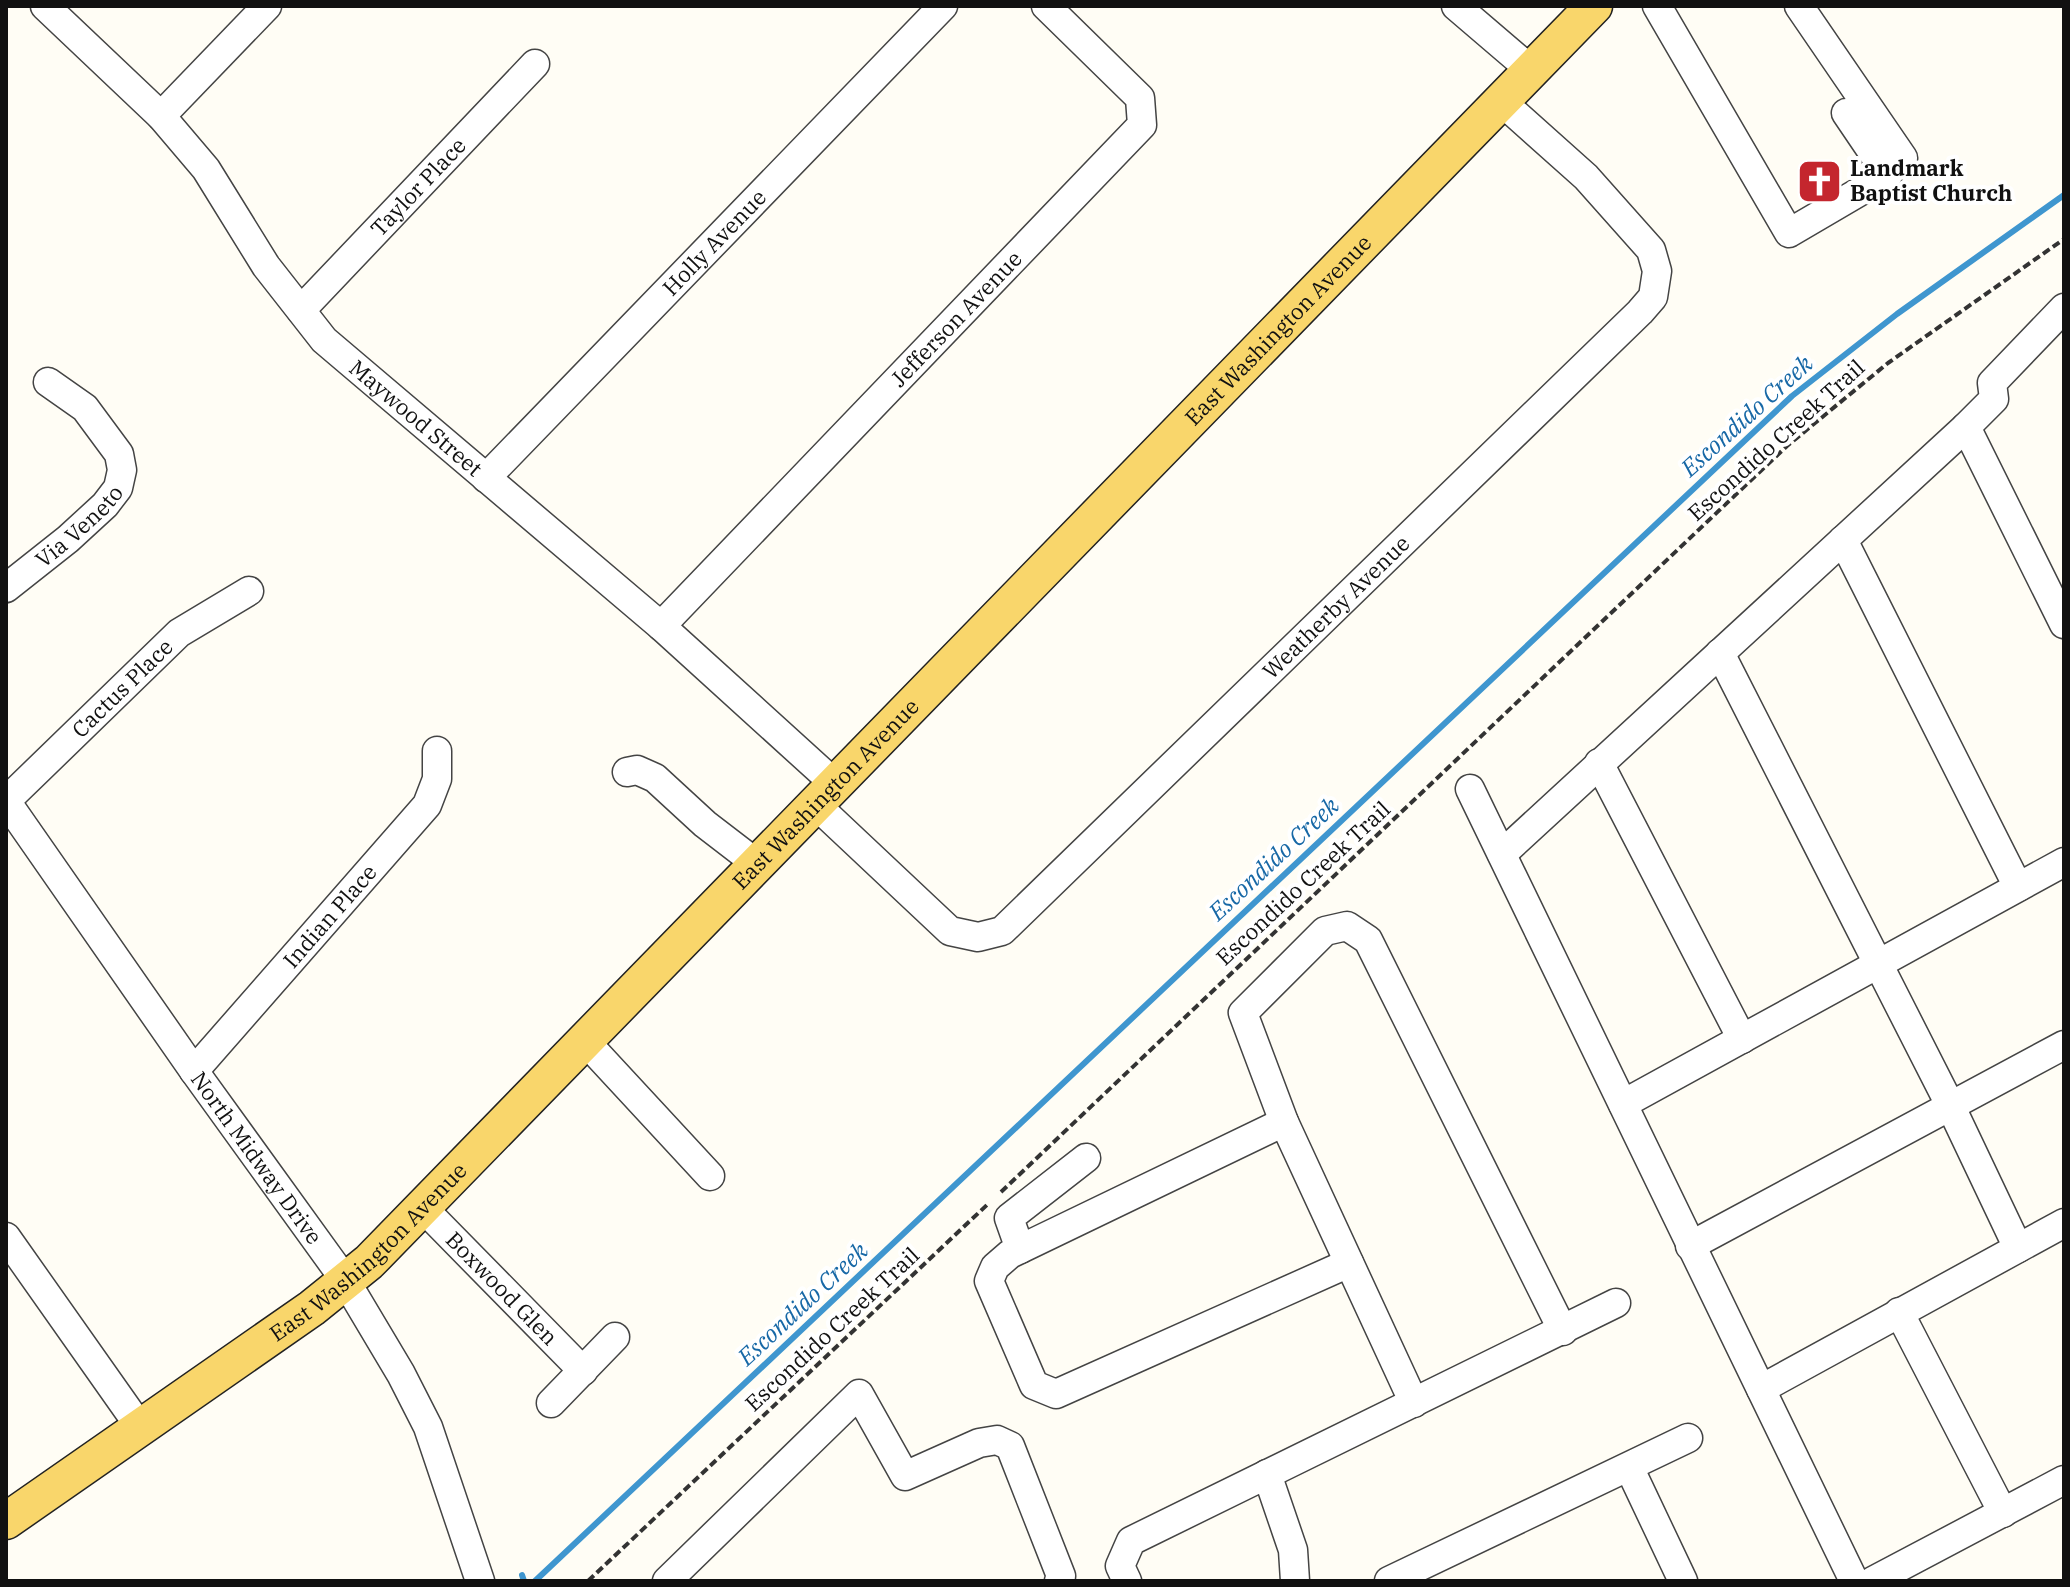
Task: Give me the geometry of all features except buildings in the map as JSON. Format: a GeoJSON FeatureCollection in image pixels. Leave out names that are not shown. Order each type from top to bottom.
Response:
{"type":"FeatureCollection","features":[{"type":"Feature","properties":{"kind":"main road","name":"East Washington Avenue"},"geometry":{"type":"LineString","coordinates":[[6,1521],[312,1308],[369,1262],[1594,6]]}},
{"type":"Feature","properties":{"kind":"street","name":"Maywood Street"},"geometry":{"type":"LineString","coordinates":[[45,6],[161,116],[206,169],[266,266],[324,340],[661,626],[825,794]]}},
{"type":"Feature","properties":{"kind":"street"},"geometry":{"type":"LineString","coordinates":[[161,116],[267,6]]}},
{"type":"Feature","properties":{"kind":"street","name":"Holly Avenue"},"geometry":{"type":"LineString","coordinates":[[486,478],[943,6]]}},
{"type":"Feature","properties":{"kind":"street","name":"Jefferson Avenue"},"geometry":{"type":"LineString","coordinates":[[661,626],[1142,125],[1140,98],[1046,6]]}},
{"type":"Feature","properties":{"kind":"street"},"geometry":{"type":"LineString","coordinates":[[1456,6],[1532,71]]}},
{"type":"Feature","properties":{"kind":"street"},"geometry":{"type":"LineString","coordinates":[[1657,6],[1789,233],[1888,175],[1846,113]]}},
{"type":"Feature","properties":{"kind":"street"},"geometry":{"type":"LineString","coordinates":[[1799,6],[1903,158]]}},
{"type":"Feature","properties":{"kind":"street","name":"Taylor Place"},"geometry":{"type":"LineString","coordinates":[[301,310],[535,64]]}},
{"type":"Feature","properties":{"kind":"street","name":"Weatherby Avenue"},"geometry":{"type":"LineString","coordinates":[[825,794],[950,931],[978,937],[1002,931],[1640,312],[1653,297],[1657,271],[1651,250],[1586,177],[1502,102]]}},
{"type":"Feature","properties":{"kind":"street"},"geometry":{"type":"LineString","coordinates":[[1502,854],[1966,427],[1994,399],[1992,383],[2064,308]]}},
{"type":"Feature","properties":{"kind":"street","name":"Via Veneto"},"geometry":{"type":"LineString","coordinates":[[6,588],[105,505],[118,488],[122,470],[119,454],[85,408],[48,382]]}},
{"type":"Feature","properties":{"kind":"street"},"geometry":{"type":"LineString","coordinates":[[1966,427],[2064,624]]}},
{"type":"Feature","properties":{"kind":"street"},"geometry":{"type":"LineString","coordinates":[[1843,540],[2018,887]]}},
{"type":"Feature","properties":{"kind":"street","name":"Cactus Place"},"geometry":{"type":"LineString","coordinates":[[6,801],[179,633],[249,591]]}},
{"type":"Feature","properties":{"kind":"street"},"geometry":{"type":"LineString","coordinates":[[1720,653],[1951,1107],[2018,1248]]}},
{"type":"Feature","properties":{"kind":"street","name":"Indian Place"},"geometry":{"type":"LineString","coordinates":[[194,1071],[427,805],[437,779],[437,751]]}},
{"type":"Feature","properties":{"kind":"street"},"geometry":{"type":"LineString","coordinates":[[1599,763],[1742,1039]]}},
{"type":"Feature","properties":{"kind":"street"},"geometry":{"type":"LineString","coordinates":[[627,772],[637,770],[655,778],[705,824],[757,864]]}},
{"type":"Feature","properties":{"kind":"street"},"geometry":{"type":"LineString","coordinates":[[1470,789],[1854,1581]]}},
{"type":"Feature","properties":{"kind":"street","name":"North Midway Drive"},"geometry":{"type":"LineString","coordinates":[[6,801],[194,1071],[345,1280],[401,1374],[428,1427],[480,1581]]}},
{"type":"Feature","properties":{"kind":"street"},"geometry":{"type":"LineString","coordinates":[[1623,1104],[2064,862]]}},
{"type":"Feature","properties":{"kind":"street"},"geometry":{"type":"LineString","coordinates":[[1414,1403],[1284,1122],[1243,1013],[1325,931],[1347,926],[1368,940],[1563,1331]]}},
{"type":"Feature","properties":{"kind":"street"},"geometry":{"type":"LineString","coordinates":[[585,1041],[710,1176]]}},
{"type":"Feature","properties":{"kind":"street"},"geometry":{"type":"LineString","coordinates":[[1690,1246],[2064,1045]]}},
{"type":"Feature","properties":{"kind":"street"},"geometry":{"type":"LineString","coordinates":[[1284,1122],[1020,1249],[995,1267],[989,1281],[1034,1385],[1056,1394],[1349,1263]]}},
{"type":"Feature","properties":{"kind":"street"},"geometry":{"type":"LineString","coordinates":[[1020,1249],[1009,1218],[1086,1158]]}},
{"type":"Feature","properties":{"kind":"street","name":"Boxwood Glen"},"geometry":{"type":"LineString","coordinates":[[422,1207],[583,1371]]}},
{"type":"Feature","properties":{"kind":"street"},"geometry":{"type":"LineString","coordinates":[[1761,1389],[2064,1223]]}},
{"type":"Feature","properties":{"kind":"street"},"geometry":{"type":"LineString","coordinates":[[6,1237],[140,1427]]}},
{"type":"Feature","properties":{"kind":"street"},"geometry":{"type":"LineString","coordinates":[[1127,1581],[1120,1566],[1131,1541],[1616,1303]]}},
{"type":"Feature","properties":{"kind":"street"},"geometry":{"type":"LineString","coordinates":[[1899,1312],[2003,1513]]}},
{"type":"Feature","properties":{"kind":"street"},"geometry":{"type":"LineString","coordinates":[[551,1403],[615,1337]]}},
{"type":"Feature","properties":{"kind":"street"},"geometry":{"type":"LineString","coordinates":[[667,1581],[859,1394],[905,1476],[979,1443],[997,1440],[1010,1446],[1061,1576],[1059,1581]]}},
{"type":"Feature","properties":{"kind":"street"},"geometry":{"type":"LineString","coordinates":[[1389,1581],[1688,1438]]}},
{"type":"Feature","properties":{"kind":"street"},"geometry":{"type":"LineString","coordinates":[[1629,1467],[1683,1581]]}},
{"type":"Feature","properties":{"kind":"street"},"geometry":{"type":"LineString","coordinates":[[1267,1474],[1293,1550],[1295,1581]]}},
{"type":"Feature","properties":{"kind":"street"},"geometry":{"type":"LineString","coordinates":[[1873,1581],[2064,1480]]}},
{"type":"Feature","properties":{"kind":"path","name":"Escondido Creek Trail"},"geometry":{"type":"LineString","coordinates":[[588,1581],[1787,446],[1888,363],[2064,239]]}},
{"type":"Feature","properties":{"kind":"waterway","name":"Escondido Creek"},"geometry":{"type":"LineString","coordinates":[[535,1581],[1792,396],[1897,314],[2064,195]]}},
{"type":"Feature","properties":{"kind":"waterway"},"geometry":{"type":"LineString","coordinates":[[522,1575],[524,1581]]}},
{"type":"Feature","properties":{"kind":"place","name":"Landmark Baptist Church"},"geometry":{"type":"Point","coordinates":[1819,181]}}]}
